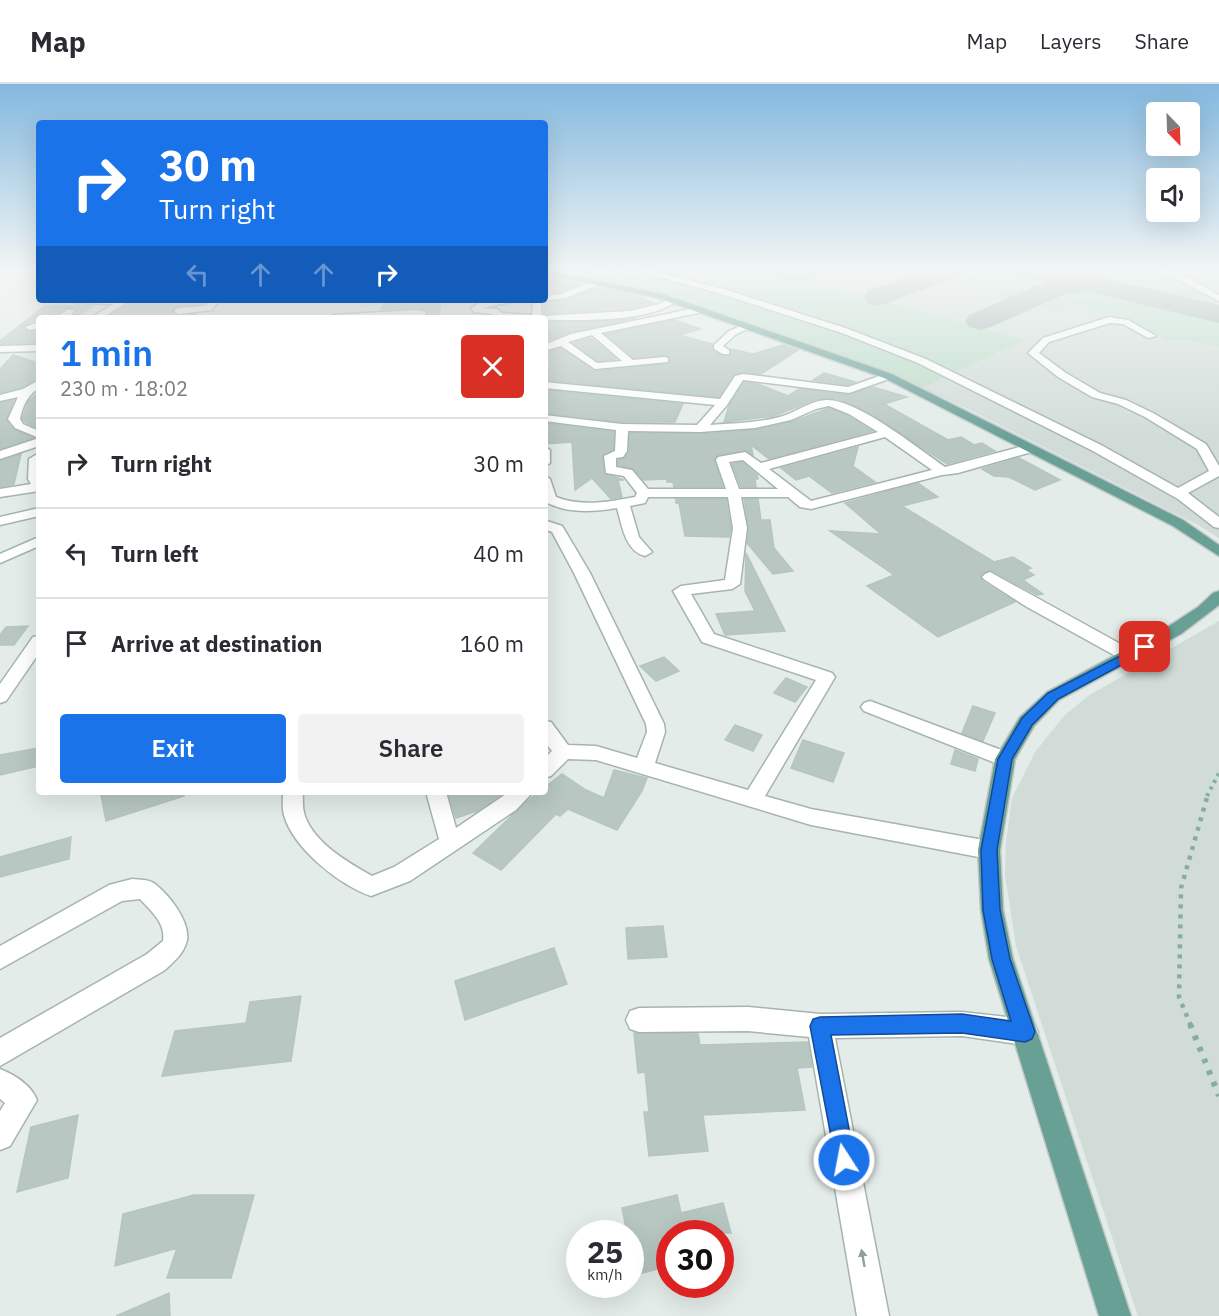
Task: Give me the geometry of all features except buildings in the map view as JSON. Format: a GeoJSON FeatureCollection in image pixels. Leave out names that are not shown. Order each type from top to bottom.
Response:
{"type":"FeatureCollection","features":[{"type":"Feature","properties":{"kind":"main road"},"geometry":{"type":"LineString","coordinates":[[748,326],[888,376],[1178,524],[1219,552]]}},
{"type":"Feature","properties":{"kind":"main road"},"geometry":{"type":"LineString","coordinates":[[1115,1316],[1001,959],[992,910],[989,850],[1005,759],[1027,722],[1053,696],[1175,630],[1204,610],[1219,596]]}},
{"type":"Feature","properties":{"kind":"street"},"geometry":{"type":"LineString","coordinates":[[548,347],[570,337],[625,325]]}},
{"type":"Feature","properties":{"kind":"street"},"geometry":{"type":"LineString","coordinates":[[828,325],[922,361],[1097,448],[1179,493],[1219,524]]}},
{"type":"Feature","properties":{"kind":"street"},"geometry":{"type":"LineString","coordinates":[[1092,325],[1046,340],[1033,353],[1062,375],[1096,395],[1122,402],[1149,415],[1202,447],[1216,472],[1179,493]]}},
{"type":"Feature","properties":{"kind":"street"},"geometry":{"type":"LineString","coordinates":[[1131,325],[1150,336]]}},
{"type":"Feature","properties":{"kind":"street"},"geometry":{"type":"LineString","coordinates":[[726,352],[717,347],[732,333],[748,326]]}},
{"type":"Feature","properties":{"kind":"street"},"geometry":{"type":"LineString","coordinates":[[594,332],[632,364]]}},
{"type":"Feature","properties":{"kind":"street"},"geometry":{"type":"LineString","coordinates":[[561,342],[595,366],[664,360]]}},
{"type":"Feature","properties":{"kind":"street"},"geometry":{"type":"LineString","coordinates":[[0,349],[36,348]]}},
{"type":"Feature","properties":{"kind":"street"},"geometry":{"type":"LineString","coordinates":[[700,429],[723,403],[739,378],[849,390],[888,376]]}},
{"type":"Feature","properties":{"kind":"street"},"geometry":{"type":"LineString","coordinates":[[548,385],[723,403]]}},
{"type":"Feature","properties":{"kind":"street"},"geometry":{"type":"LineString","coordinates":[[0,398],[27,391],[36,386]]}},
{"type":"Feature","properties":{"kind":"street"},"geometry":{"type":"LineString","coordinates":[[27,391],[18,405],[14,419],[19,426],[36,434]]}},
{"type":"Feature","properties":{"kind":"street"},"geometry":{"type":"LineString","coordinates":[[548,418],[622,427],[700,429],[761,423],[801,413],[808,406],[831,403],[887,433],[942,471]]}},
{"type":"Feature","properties":{"kind":"street"},"geometry":{"type":"LineString","coordinates":[[622,427],[621,451],[619,454],[610,456],[610,470],[628,473],[644,493]]}},
{"type":"Feature","properties":{"kind":"street"},"geometry":{"type":"LineString","coordinates":[[760,467],[887,433]]}},
{"type":"Feature","properties":{"kind":"street"},"geometry":{"type":"LineString","coordinates":[[0,455],[36,436]]}},
{"type":"Feature","properties":{"kind":"street"},"geometry":{"type":"LineString","coordinates":[[753,799],[826,677],[708,638],[681,591],[732,584],[740,528],[734,492],[722,460],[745,456],[804,504],[811,505],[942,471],[954,470],[1031,448]]}},
{"type":"Feature","properties":{"kind":"street"},"geometry":{"type":"LineString","coordinates":[[0,493],[36,484]]}},
{"type":"Feature","properties":{"kind":"street"},"geometry":{"type":"LineString","coordinates":[[548,492],[550,499],[576,507],[623,504],[640,500],[644,493]]}},
{"type":"Feature","properties":{"kind":"street"},"geometry":{"type":"LineString","coordinates":[[644,493],[793,493]]}},
{"type":"Feature","properties":{"kind":"street"},"geometry":{"type":"LineString","coordinates":[[623,504],[632,538],[645,552]]}},
{"type":"Feature","properties":{"kind":"street"},"geometry":{"type":"LineString","coordinates":[[0,521],[36,513]]}},
{"type":"Feature","properties":{"kind":"street"},"geometry":{"type":"LineString","coordinates":[[548,526],[557,529],[582,573],[656,724],[656,732],[644,766]]}},
{"type":"Feature","properties":{"kind":"street"},"geometry":{"type":"LineString","coordinates":[[0,559],[36,542]]}},
{"type":"Feature","properties":{"kind":"street"},"geometry":{"type":"LineString","coordinates":[[990,577],[1033,604],[1130,656]]}},
{"type":"Feature","properties":{"kind":"street"},"geometry":{"type":"LineString","coordinates":[[0,697],[6,682],[36,645]]}},
{"type":"Feature","properties":{"kind":"street"},"geometry":{"type":"LineString","coordinates":[[870,707],[1005,759]]}},
{"type":"Feature","properties":{"kind":"street"},"geometry":{"type":"LineString","coordinates":[[548,732],[563,752]]}},
{"type":"Feature","properties":{"kind":"street"},"geometry":{"type":"LineString","coordinates":[[548,767],[563,752],[596,753],[811,817],[989,850]]}},
{"type":"Feature","properties":{"kind":"street"},"geometry":{"type":"LineString","coordinates":[[293,795],[294,816],[305,838],[353,877],[371,887],[402,874],[520,795]]}},
{"type":"Feature","properties":{"kind":"street"},"geometry":{"type":"LineString","coordinates":[[437,795],[450,842]]}},
{"type":"Feature","properties":{"kind":"street"},"geometry":{"type":"LineString","coordinates":[[0,958],[117,892],[132,889],[146,890],[170,918],[176,933],[173,946],[156,962],[0,1053]]}},
{"type":"Feature","properties":{"kind":"street"},"geometry":{"type":"LineString","coordinates":[[639,1020],[748,1019],[820,1026],[962,1024],[1025,1032]]}},
{"type":"Feature","properties":{"kind":"street"},"geometry":{"type":"LineString","coordinates":[[820,1026],[873,1316]]}},
{"type":"Feature","properties":{"kind":"street"},"geometry":{"type":"LineString","coordinates":[[0,1082],[23,1100],[0,1136]]}},
{"type":"Feature","properties":{"kind":"path"},"geometry":{"type":"LineString","coordinates":[[1219,773],[1208,793],[1181,888],[1179,997],[1219,1096]]}},
{"type":"Feature","properties":{"kind":"shaded area"},"geometry":{"type":"Polygon","coordinates":[[[754,325],[1219,325],[1219,538],[1198,525],[970,410],[880,369],[754,325]]]}},
{"type":"Feature","properties":{"kind":"shaded area"},"geometry":{"type":"Polygon","coordinates":[[[1219,621],[1219,1316],[1138,1316],[1016,946],[1005,875],[1006,843],[1012,798],[1035,752],[1065,715],[1088,696],[1219,621]]]}},
{"type":"Feature","properties":{"kind":"green space"},"geometry":{"type":"Polygon","coordinates":[[[754,325],[973,325],[1025,340],[921,388],[880,369],[754,325]]]}},
{"type":"Feature","properties":{"kind":"green space"},"geometry":{"type":"Polygon","coordinates":[[[1140,325],[1219,325],[1219,347],[1191,340],[1167,340],[1140,325]]]}},
{"type":"Feature","properties":{"kind":"route"},"geometry":{"type":"LineString","coordinates":[[844,1160],[820,1026],[962,1024],[1025,1032],[1001,959],[992,910],[989,850],[1005,759],[1027,722],[1053,696],[1145,647]]}}]}
